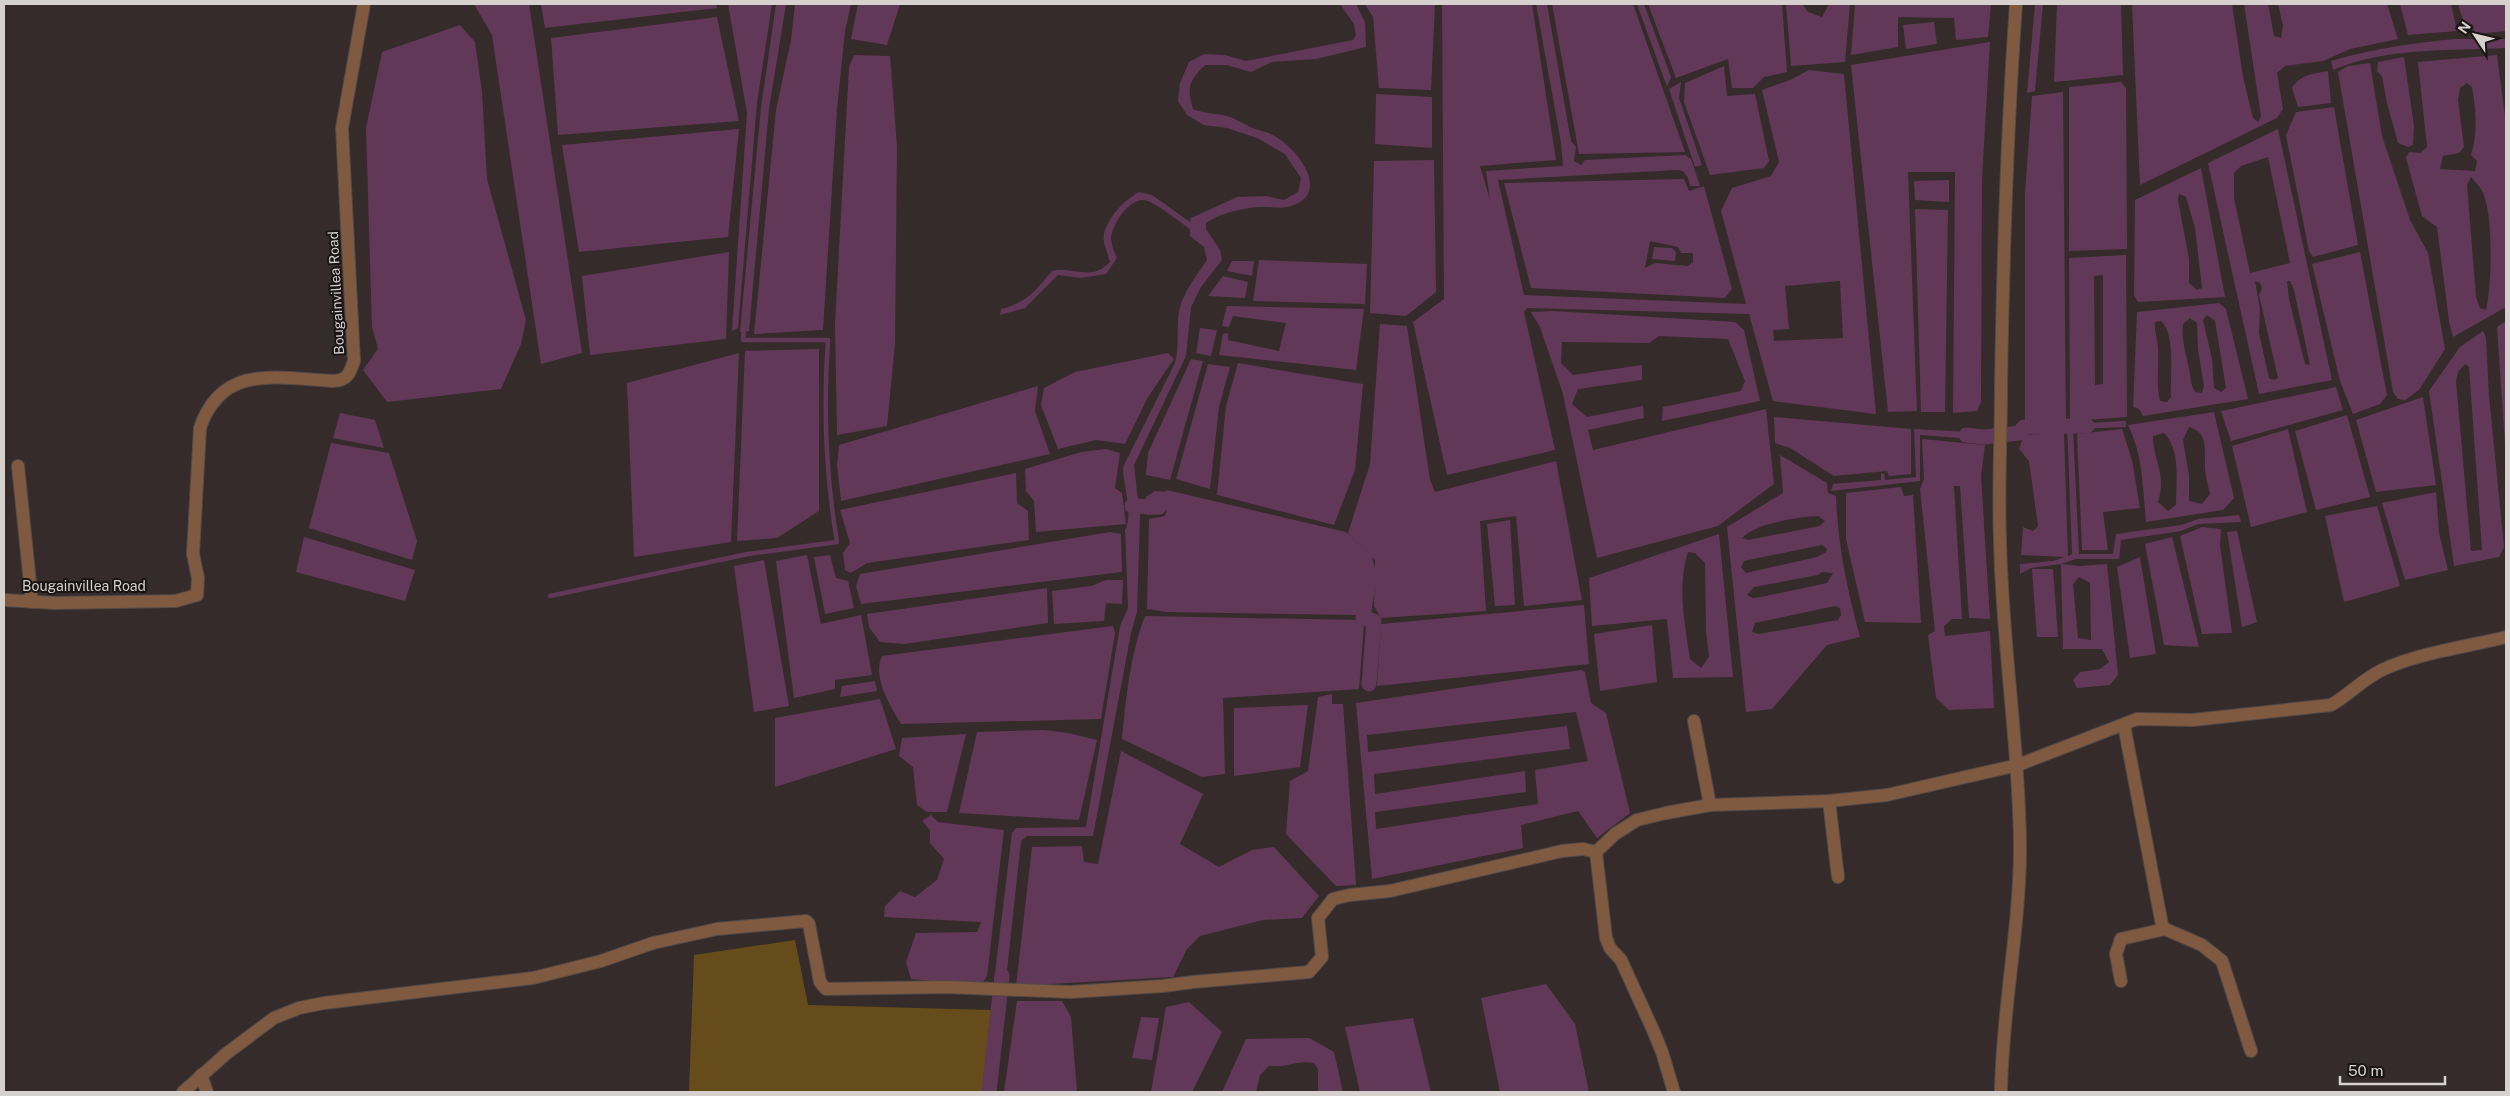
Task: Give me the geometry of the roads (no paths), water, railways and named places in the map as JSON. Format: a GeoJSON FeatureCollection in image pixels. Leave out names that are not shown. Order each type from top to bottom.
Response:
{"type":"FeatureCollection","features":[{"type":"Feature","properties":{"kind":"street","name":"Bougainvillea Road"},"geometry":{"type":"LineString","coordinates":[[4,600],[55,604],[176,601],[197,595],[198,578],[194,554],[200,428],[206,410],[217,396],[233,386],[256,377],[341,381],[350,375],[354,361],[342,128],[364,4]]}},
{"type":"Feature","properties":{"kind":"street"},"geometry":{"type":"LineString","coordinates":[[2001,1092],[2002,1044],[2015,938],[2019,859],[2018,765],[2007,663],[2000,541],[2003,236],[2016,4]]}},
{"type":"Feature","properties":{"kind":"street"},"geometry":{"type":"LineString","coordinates":[[18,466],[32,602]]}},
{"type":"Feature","properties":{"kind":"street"},"geometry":{"type":"LineString","coordinates":[[1596,852],[1615,834],[1637,820],[1710,805],[1829,801],[1887,795],[2018,765],[2137,719],[2194,720],[2331,705],[2345,697],[2367,678],[2384,668],[2401,662],[2506,637]]}},
{"type":"Feature","properties":{"kind":"street"},"geometry":{"type":"LineString","coordinates":[[1694,722],[1710,805]]}},
{"type":"Feature","properties":{"kind":"street"},"geometry":{"type":"LineString","coordinates":[[2124,725],[2162,925],[2165,929],[2202,945],[2222,961],[2251,1051]]}},
{"type":"Feature","properties":{"kind":"street"},"geometry":{"type":"LineString","coordinates":[[1829,801],[1838,877]]}},
{"type":"Feature","properties":{"kind":"street"},"geometry":{"type":"LineString","coordinates":[[183,1092],[201,1075],[274,1018],[299,1008],[324,1003],[533,978],[601,961],[653,942],[717,929],[806,921],[809,924],[820,982],[826,989],[947,987],[999,991],[1100,991],[1309,972],[1322,957],[1318,918],[1333,899],[1350,895],[1390,891],[1562,852],[1583,850],[1596,852]]}},
{"type":"Feature","properties":{"kind":"street"},"geometry":{"type":"LineString","coordinates":[[1596,852],[1606,938],[1610,948],[1621,960],[1653,1030],[1674,1092]]}},
{"type":"Feature","properties":{"kind":"street"},"geometry":{"type":"LineString","coordinates":[[2121,981],[2116,954],[2121,939],[2165,929]]}},
{"type":"Feature","properties":{"kind":"street"},"geometry":{"type":"LineString","coordinates":[[201,1075],[207,1092]]}},
{"type":"Feature","properties":{"kind":"waterway"},"geometry":{"type":"LineString","coordinates":[[550,596],[748,554],[837,542],[826,442],[828,340],[743,340],[744,327]]}},
{"type":"Feature","properties":{"kind":"waterway"},"geometry":{"type":"LineString","coordinates":[[1966,435],[1984,437],[2019,433],[2024,427],[2087,426]]}},
{"type":"Feature","properties":{"kind":"waterway"},"geometry":{"type":"LineString","coordinates":[[1132,506],[1159,507],[1168,498],[1343,539],[1365,560],[1369,575],[1363,618],[1374,621],[1369,684]]}},
{"type":"Feature","properties":{"kind":"waterway"},"geometry":{"type":"LineString","coordinates":[[989,1092],[1002,976]]}}]}
